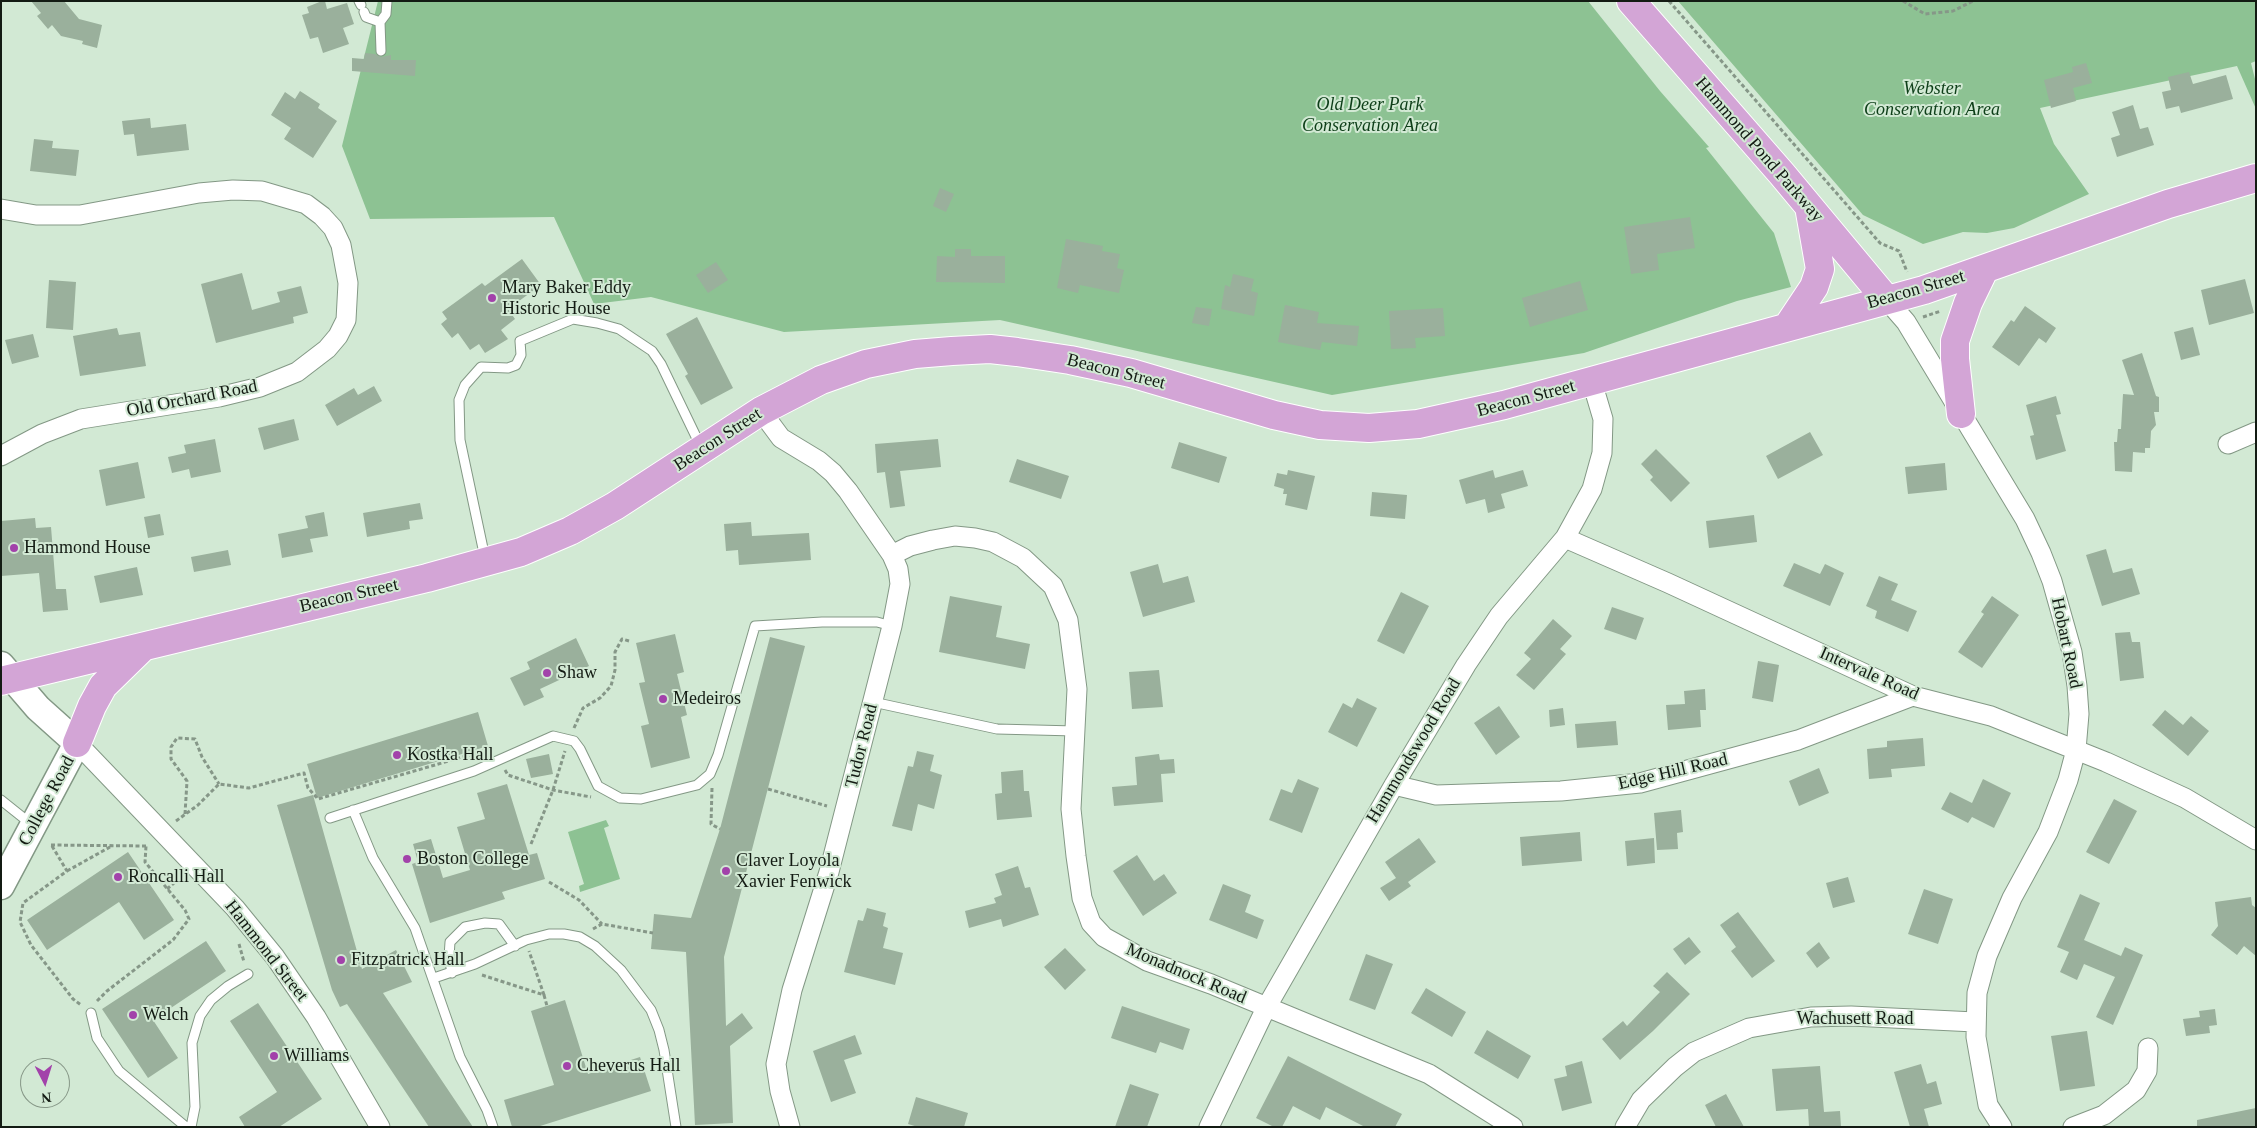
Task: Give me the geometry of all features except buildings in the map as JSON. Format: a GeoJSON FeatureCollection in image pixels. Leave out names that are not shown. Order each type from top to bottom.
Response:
{"type":"FeatureCollection","features":[{"type":"Feature","properties":{"kind":"main road","name":"Hammond Pond Parkway"},"geometry":{"type":"LineString","coordinates":[[1631,1],[1886,299]]}},
{"type":"Feature","properties":{"kind":"main road","name":"Beacon Street"},"geometry":{"type":"LineString","coordinates":[[5,675],[145,646],[486,563],[536,546],[586,523],[641,490],[761,411],[821,380],[866,364],[915,354],[990,349],[1079,362],[1130,374],[1296,421],[1345,427],[1395,426],[1446,419],[1592,382],[1788,326],[1924,290],[2161,206],[2256,178]]}},
{"type":"Feature","properties":{"kind":"main road"},"geometry":{"type":"LineString","coordinates":[[1788,326],[1814,287],[1820,269],[1810,208]]}},
{"type":"Feature","properties":{"kind":"main road"},"geometry":{"type":"LineString","coordinates":[[1961,414],[1954,356],[1955,339],[1968,303],[1984,270]]}},
{"type":"Feature","properties":{"kind":"main road"},"geometry":{"type":"LineString","coordinates":[[77,743],[92,706],[103,686],[145,646]]}},
{"type":"Feature","properties":{"kind":"street","name":"Old Orchard Road"},"geometry":{"type":"LineString","coordinates":[[1,209],[36,215],[80,215],[199,193],[233,190],[262,191],[306,204],[322,216],[332,228],[341,244],[348,282],[346,320],[338,336],[327,349],[297,372],[273,382],[219,397],[81,419],[42,434],[1,456]]}},
{"type":"Feature","properties":{"kind":"street","name":"Hobart Road"},"geometry":{"type":"LineString","coordinates":[[1886,299],[1906,322],[2025,519],[2052,582],[2072,652],[2077,686],[2079,714],[2076,750],[2060,806],[2012,898],[1987,956],[1977,993],[1975,1022],[1988,1105],[2002,1127]]}},
{"type":"Feature","properties":{"kind":"street","name":"Hammondswood Road"},"geometry":{"type":"LineString","coordinates":[[1209,1127],[1266,1008],[1394,785],[1466,665],[1499,616],[1565,538],[1592,489],[1602,453],[1603,418],[1592,382]]}},
{"type":"Feature","properties":{"kind":"street","name":"Tudor Road"},"geometry":{"type":"LineString","coordinates":[[761,411],[782,438],[802,448],[833,473],[892,555],[898,569],[900,584],[892,626],[873,702],[829,872],[792,990],[776,1064],[780,1092],[790,1127]]}},
{"type":"Feature","properties":{"kind":"street"},"geometry":{"type":"LineString","coordinates":[[2228,444],[2256,432]]}},
{"type":"Feature","properties":{"kind":"street","name":"Monadnock Road"},"geometry":{"type":"LineString","coordinates":[[892,555],[910,546],[933,540],[956,536],[975,538],[993,542],[1023,558],[1053,586],[1068,620],[1077,689],[1071,809],[1082,898],[1091,923],[1104,937],[1147,960],[1212,984],[1429,1074],[1513,1127]]}},
{"type":"Feature","properties":{"kind":"street","name":"Intervale Road"},"geometry":{"type":"LineString","coordinates":[[1565,538],[1668,583],[1913,696],[1991,716],[2076,750],[2185,798],[2256,840]]}},
{"type":"Feature","properties":{"kind":"street","name":"Hammond Street"},"geometry":{"type":"LineString","coordinates":[[5,675],[77,743],[234,908],[275,957],[316,1017],[380,1127]]}},
{"type":"Feature","properties":{"kind":"street","name":"Edge Hill Road"},"geometry":{"type":"LineString","coordinates":[[1394,785],[1436,795],[1561,791],[1640,783],[1798,740],[1913,696]]}},
{"type":"Feature","properties":{"kind":"street","name":"College Road"},"geometry":{"type":"LineString","coordinates":[[15,896],[45,840],[77,743]]}},
{"type":"Feature","properties":{"kind":"street","name":"Wachusett Road"},"geometry":{"type":"LineString","coordinates":[[1625,1127],[1641,1100],[1675,1067],[1694,1052],[1748,1028],[1811,1017],[1851,1016],[1975,1022]]}},
{"type":"Feature","properties":{"kind":"street"},"geometry":{"type":"LineString","coordinates":[[2073,1127],[2104,1115],[2136,1090],[2146,1071],[2148,1048]]}},
{"type":"Feature","properties":{"kind":"lane"},"geometry":{"type":"LineString","coordinates":[[381,51],[380,22],[386,14],[387,1]]}},
{"type":"Feature","properties":{"kind":"lane"},"geometry":{"type":"LineString","coordinates":[[361,6],[366,17],[380,22]]}},
{"type":"Feature","properties":{"kind":"lane"},"geometry":{"type":"LineString","coordinates":[[486,563],[460,440],[460,400],[465,385],[481,367],[508,368],[516,365],[521,355],[520,341],[573,319],[618,329],[652,350],[661,364],[702,449]]}},
{"type":"Feature","properties":{"kind":"lane"},"geometry":{"type":"LineString","coordinates":[[330,818],[500,760],[553,736],[570,740],[580,749],[598,786],[620,798],[641,799],[697,785],[710,774],[718,755],[755,626],[822,622],[877,622],[892,626]]}},
{"type":"Feature","properties":{"kind":"lane"},"geometry":{"type":"LineString","coordinates":[[873,702],[997,729],[1075,731]]}},
{"type":"Feature","properties":{"kind":"lane"},"geometry":{"type":"LineString","coordinates":[[1,800],[45,840]]}},
{"type":"Feature","properties":{"kind":"lane"},"geometry":{"type":"LineString","coordinates":[[353,810],[373,858],[415,928],[460,1057],[487,1110],[493,1127]]}},
{"type":"Feature","properties":{"kind":"lane"},"geometry":{"type":"LineString","coordinates":[[452,973],[449,957],[450,942],[465,927],[478,923],[499,924],[515,946]]}},
{"type":"Feature","properties":{"kind":"lane"},"geometry":{"type":"LineString","coordinates":[[434,978],[452,973],[532,938],[564,934],[580,937],[595,946],[621,970],[646,1003],[660,1030],[676,1127]]}},
{"type":"Feature","properties":{"kind":"lane"},"geometry":{"type":"LineString","coordinates":[[191,1127],[195,1107],[192,1043],[200,1016],[212,1000],[228,986],[248,974]]}},
{"type":"Feature","properties":{"kind":"lane"},"geometry":{"type":"LineString","coordinates":[[91,1013],[97,1038],[119,1071],[186,1127]]}},
{"type":"Feature","properties":{"kind":"path","name":"Hammond Pond Parkway"},"geometry":{"type":"LineString","coordinates":[[1669,1],[1880,242],[1899,250],[1905,268]]}},
{"type":"Feature","properties":{"kind":"path"},"geometry":{"type":"LineString","coordinates":[[1903,1],[1925,14],[1953,11],[1973,1]]}},
{"type":"Feature","properties":{"kind":"path","name":"Beacon Street"},"geometry":{"type":"LineString","coordinates":[[1919,318],[1949,308]]}},
{"type":"Feature","properties":{"kind":"path"},"geometry":{"type":"LineString","coordinates":[[531,844],[583,708],[600,698],[611,686],[615,670],[615,652],[622,639],[629,642]]}},
{"type":"Feature","properties":{"kind":"path"},"geometry":{"type":"LineString","coordinates":[[185,815],[187,781],[171,759],[171,747],[177,738],[195,739],[200,746],[202,757],[219,784]]}},
{"type":"Feature","properties":{"kind":"path"},"geometry":{"type":"LineString","coordinates":[[172,824],[185,815],[219,784],[249,788],[304,773],[308,788],[318,800],[493,748],[508,775],[553,790],[599,798]]}},
{"type":"Feature","properties":{"kind":"path"},"geometry":{"type":"LineString","coordinates":[[712,787],[710,824],[720,829]]}},
{"type":"Feature","properties":{"kind":"path"},"geometry":{"type":"LineString","coordinates":[[768,789],[833,807]]}},
{"type":"Feature","properties":{"kind":"path"},"geometry":{"type":"LineString","coordinates":[[45,840],[111,846],[146,846]]}},
{"type":"Feature","properties":{"kind":"path"},"geometry":{"type":"LineString","coordinates":[[45,840],[67,871]]}},
{"type":"Feature","properties":{"kind":"path"},"geometry":{"type":"LineString","coordinates":[[111,846],[67,871],[15,896],[20,922],[27,939],[73,999],[91,1013],[107,991],[173,940],[185,927],[189,919],[185,910],[145,862],[146,846],[150,842]]}},
{"type":"Feature","properties":{"kind":"path"},"geometry":{"type":"LineString","coordinates":[[167,889],[186,873]]}},
{"type":"Feature","properties":{"kind":"path"},"geometry":{"type":"LineString","coordinates":[[550,882],[579,900],[602,924],[653,934]]}},
{"type":"Feature","properties":{"kind":"path"},"geometry":{"type":"LineString","coordinates":[[588,933],[602,924]]}},
{"type":"Feature","properties":{"kind":"path"},"geometry":{"type":"LineString","coordinates":[[238,938],[248,974]]}},
{"type":"Feature","properties":{"kind":"path"},"geometry":{"type":"LineString","coordinates":[[529,949],[547,1006]]}},
{"type":"Feature","properties":{"kind":"path"},"geometry":{"type":"LineString","coordinates":[[481,974],[544,995]]}},
{"type":"Feature","properties":{"kind":"green space","name":"Old Deer Park Conservation Area"},"geometry":{"type":"Polygon","coordinates":[[[378,1],[1588,1],[1660,91],[1709,147],[1706,148],[1774,233],[1791,287],[1737,301],[1584,353],[1332,395],[1000,320],[784,332],[651,297],[594,304],[554,217],[370,219],[342,146],[378,1]]]}},
{"type":"Feature","properties":{"kind":"green space","name":"Webster Conservation Area"},"geometry":{"type":"Polygon","coordinates":[[[1678,1],[2256,1],[2256,61],[2251,63],[2256,83],[2256,109],[2237,66],[2040,108],[2054,144],[2089,194],[2014,228],[1987,233],[1963,232],[1923,244],[1863,215],[1678,1]]]}},
{"type":"Feature","properties":{"kind":"green space"},"geometry":{"type":"Polygon","coordinates":[[[606,820],[609,826],[604,828],[620,879],[580,892],[579,886],[584,884],[568,832],[606,820]]]}},
{"type":"Feature","properties":{"kind":"place","name":"Mary Baker Eddy Historic House"},"geometry":{"type":"Point","coordinates":[492,298]}},
{"type":"Feature","properties":{"kind":"place","name":"Hammond House"},"geometry":{"type":"Point","coordinates":[14,548]}},
{"type":"Feature","properties":{"kind":"place","name":"Shaw"},"geometry":{"type":"Point","coordinates":[547,673]}},
{"type":"Feature","properties":{"kind":"place","name":"Medeiros"},"geometry":{"type":"Point","coordinates":[663,699]}},
{"type":"Feature","properties":{"kind":"place","name":"Kostka Hall"},"geometry":{"type":"Point","coordinates":[397,755]}},
{"type":"Feature","properties":{"kind":"place","name":"Boston College"},"geometry":{"type":"Point","coordinates":[407,859]}},
{"type":"Feature","properties":{"kind":"place","name":"Claver Loyola Xavier Fenwick"},"geometry":{"type":"Point","coordinates":[726,871]}},
{"type":"Feature","properties":{"kind":"place","name":"Roncalli Hall"},"geometry":{"type":"Point","coordinates":[118,877]}},
{"type":"Feature","properties":{"kind":"place","name":"Fitzpatrick Hall"},"geometry":{"type":"Point","coordinates":[341,960]}},
{"type":"Feature","properties":{"kind":"place","name":"Welch"},"geometry":{"type":"Point","coordinates":[133,1015]}},
{"type":"Feature","properties":{"kind":"place","name":"Williams"},"geometry":{"type":"Point","coordinates":[274,1056]}},
{"type":"Feature","properties":{"kind":"place","name":"Cheverus Hall"},"geometry":{"type":"Point","coordinates":[567,1066]}}]}
